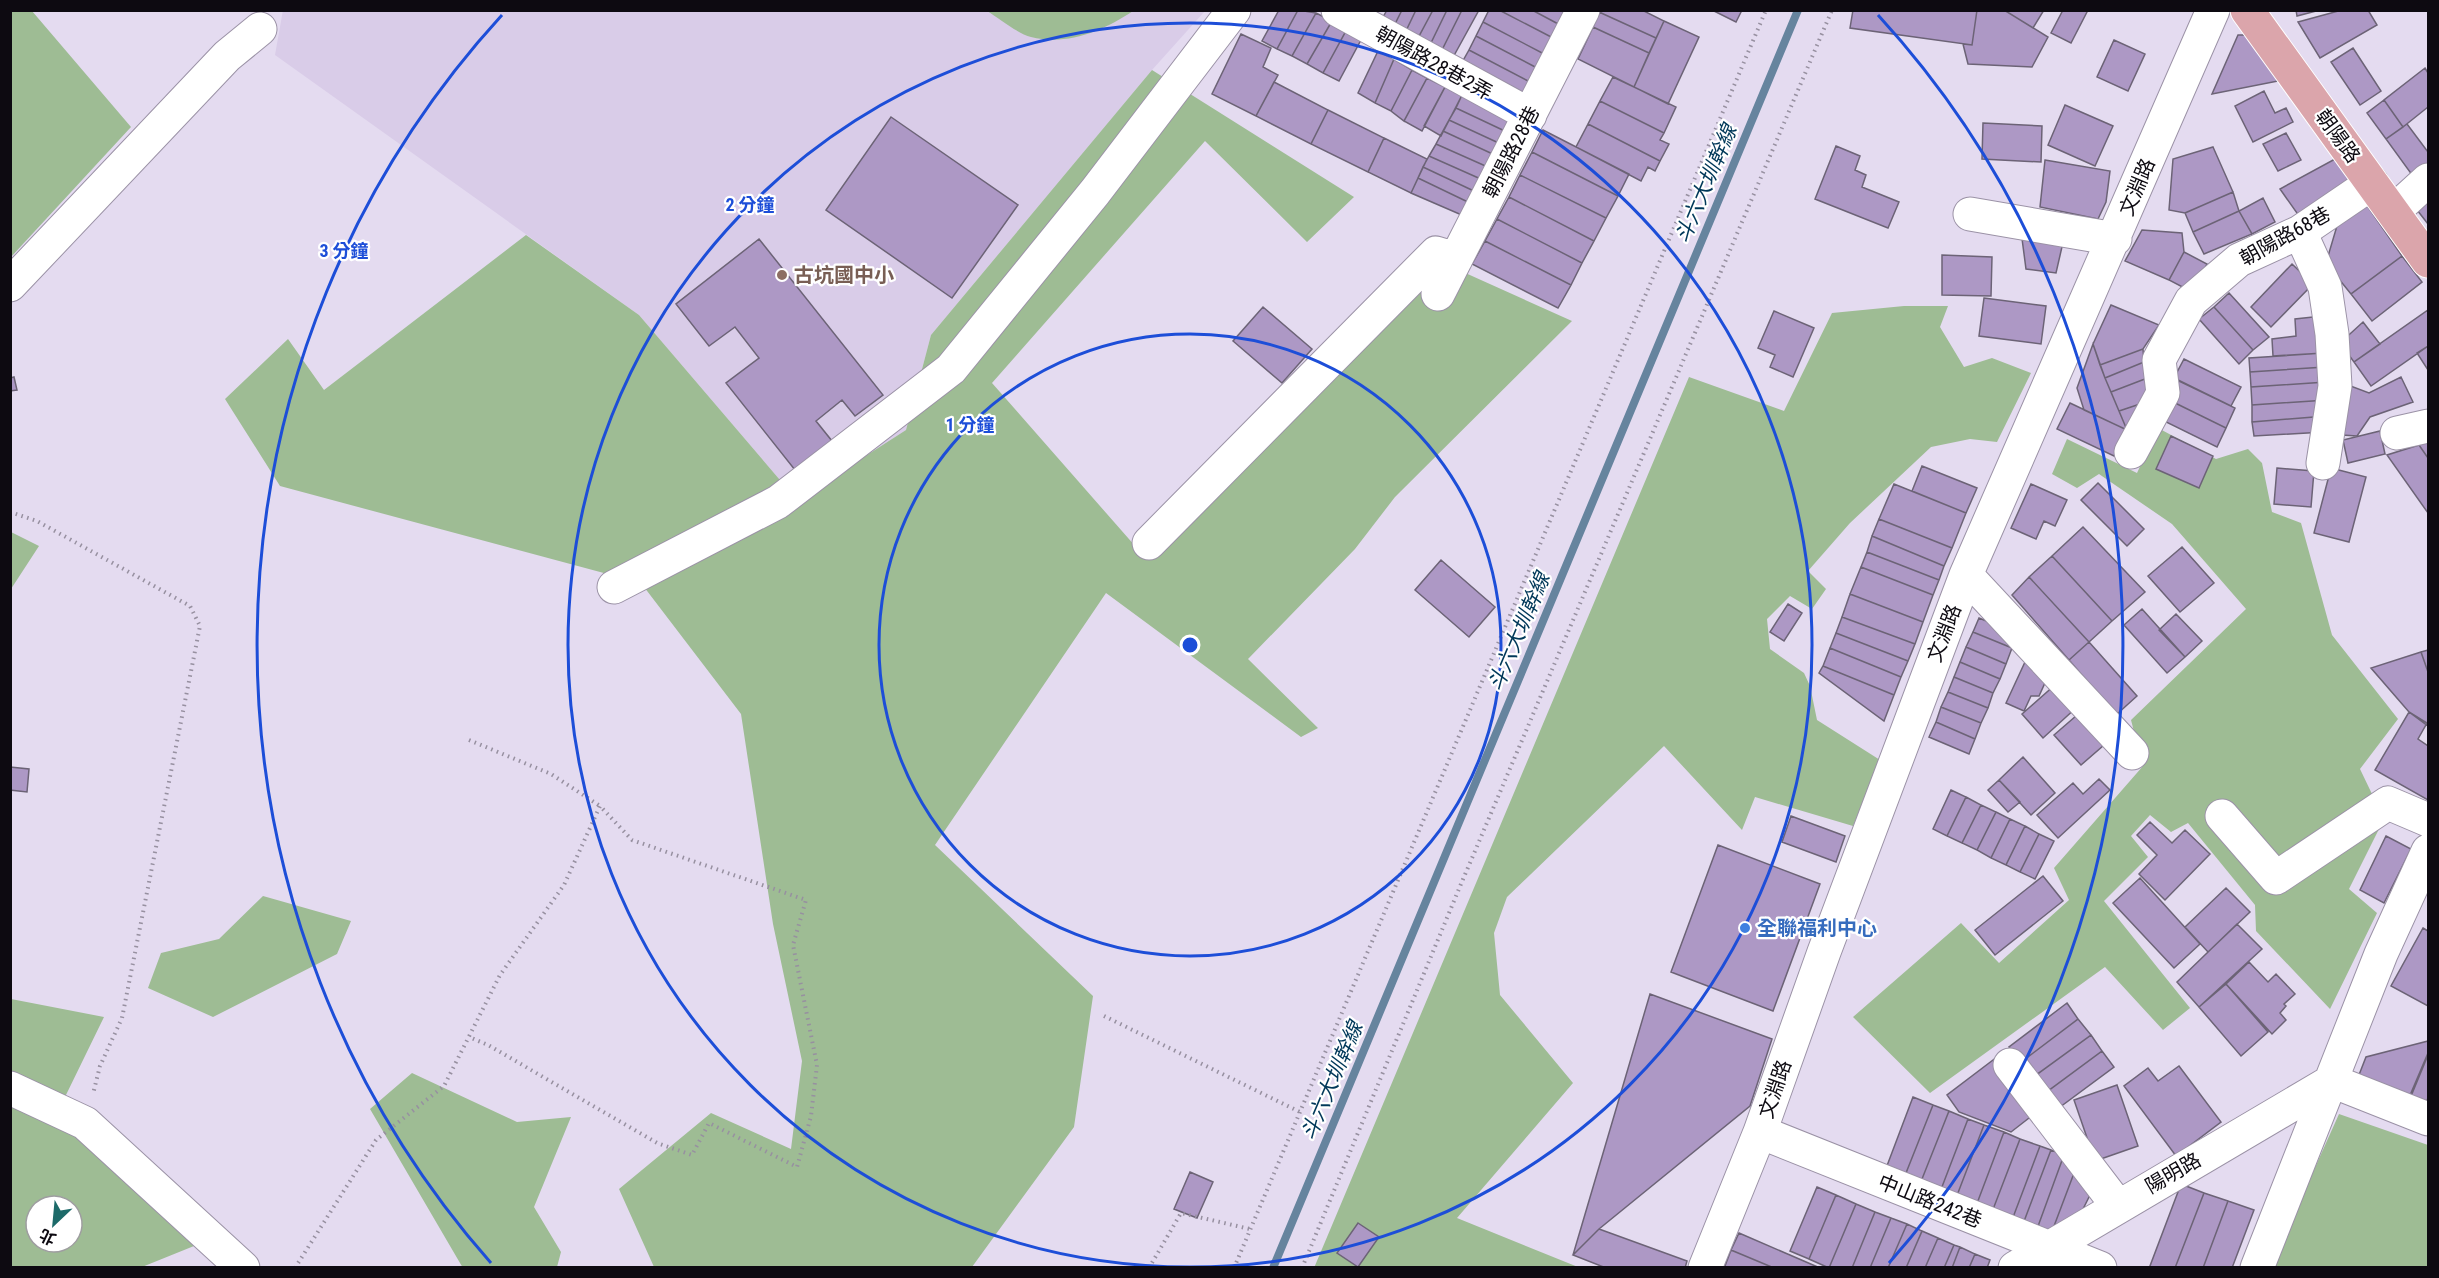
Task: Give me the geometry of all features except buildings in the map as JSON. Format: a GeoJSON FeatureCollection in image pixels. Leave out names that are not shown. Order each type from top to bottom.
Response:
{"type":"FeatureCollection","features":[{"type":"Feature","properties":{"kind":"main road","name":"朝陽路"},"geometry":{"type":"LineString","coordinates":[[2247,10],[2428,261]]}},
{"type":"Feature","properties":{"kind":"street"},"geometry":{"type":"LineString","coordinates":[[614,586],[778,502],[951,369],[1095,192],[1234,10]]}},
{"type":"Feature","properties":{"kind":"street","name":"朝陽路28巷2弄"},"geometry":{"type":"LineString","coordinates":[[1338,10],[1530,115]]}},
{"type":"Feature","properties":{"kind":"street","name":"朝陽路28巷"},"geometry":{"type":"LineString","coordinates":[[1438,294],[1583,10]]}},
{"type":"Feature","properties":{"kind":"street","name":"文淵路"},"geometry":{"type":"LineString","coordinates":[[1705,1268],[1760,1132],[1824,952],[1966,575],[2213,10]]}},
{"type":"Feature","properties":{"kind":"street"},"geometry":{"type":"LineString","coordinates":[[10,285],[228,56],[260,29]]}},
{"type":"Feature","properties":{"kind":"street"},"geometry":{"type":"LineString","coordinates":[[2394,211],[2428,180]]}},
{"type":"Feature","properties":{"kind":"street","name":"朝陽路68巷"},"geometry":{"type":"LineString","coordinates":[[2131,452],[2163,393],[2159,360],[2191,301],[2239,260],[2300,232],[2372,183]]}},
{"type":"Feature","properties":{"kind":"street"},"geometry":{"type":"LineString","coordinates":[[1970,214],[2115,238]]}},
{"type":"Feature","properties":{"kind":"street"},"geometry":{"type":"LineString","coordinates":[[2300,232],[2325,287],[2332,334],[2335,386],[2323,463]]}},
{"type":"Feature","properties":{"kind":"street"},"geometry":{"type":"LineString","coordinates":[[1149,543],[1436,253],[1456,259]]}},
{"type":"Feature","properties":{"kind":"street"},"geometry":{"type":"LineString","coordinates":[[2397,433],[2428,426]]}},
{"type":"Feature","properties":{"kind":"street"},"geometry":{"type":"LineString","coordinates":[[1966,575],[2132,753]]}},
{"type":"Feature","properties":{"kind":"street"},"geometry":{"type":"LineString","coordinates":[[2222,816],[2276,878],[2388,803],[2428,820]]}},
{"type":"Feature","properties":{"kind":"street"},"geometry":{"type":"LineString","coordinates":[[2257,1268],[2381,954],[2428,851]]}},
{"type":"Feature","properties":{"kind":"street"},"geometry":{"type":"LineString","coordinates":[[2010,1065],[2117,1206]]}},
{"type":"Feature","properties":{"kind":"street"},"geometry":{"type":"LineString","coordinates":[[2332,1081],[2428,1119]]}},
{"type":"Feature","properties":{"kind":"street","name":"陽明路"},"geometry":{"type":"LineString","coordinates":[[2015,1268],[2332,1081]]}},
{"type":"Feature","properties":{"kind":"street"},"geometry":{"type":"LineString","coordinates":[[10,1088],[85,1123],[243,1268]]}},
{"type":"Feature","properties":{"kind":"street","name":"中山路242巷"},"geometry":{"type":"LineString","coordinates":[[1760,1132],[2100,1268]]}},
{"type":"Feature","properties":{"kind":"path"},"geometry":{"type":"LineString","coordinates":[[1234,1268],[1766,10]]}},
{"type":"Feature","properties":{"kind":"path"},"geometry":{"type":"LineString","coordinates":[[1302,1268],[1461,884],[1832,10]]}},
{"type":"Feature","properties":{"kind":"path"},"geometry":{"type":"LineString","coordinates":[[10,512],[37,521],[190,606],[200,626],[122,1018],[100,1066],[85,1123]]}},
{"type":"Feature","properties":{"kind":"path"},"geometry":{"type":"LineString","coordinates":[[469,740],[550,774],[600,806],[632,840],[806,900],[793,945],[816,1065],[811,1116],[797,1167],[709,1123],[692,1155],[657,1143],[489,1045],[469,1037]]}},
{"type":"Feature","properties":{"kind":"path"},"geometry":{"type":"LineString","coordinates":[[295,1268],[376,1140],[444,1086],[500,975],[564,885],[600,806]]}},
{"type":"Feature","properties":{"kind":"path"},"geometry":{"type":"LineString","coordinates":[[1104,1016],[1300,1112]]}},
{"type":"Feature","properties":{"kind":"path"},"geometry":{"type":"LineString","coordinates":[[1149,1268],[1181,1213],[1250,1229]]}},
{"type":"Feature","properties":{"kind":"shaded area","name":"古坑國中小"},"geometry":{"type":"Polygon","coordinates":[[[283,10],[1205,11],[1152,70],[931,335],[906,430],[797,500],[639,315],[275,55],[283,10]]]}},
{"type":"Feature","properties":{"kind":"green space"},"geometry":{"type":"Polygon","coordinates":[[[11,10],[32,11],[131,127],[11,257],[11,10]]]}},
{"type":"Feature","properties":{"kind":"green space"},"geometry":{"type":"Polygon","coordinates":[[[987,11],[1133,11],[1097,30],[1058,40],[1026,35],[987,11]]]}},
{"type":"Feature","properties":{"kind":"green space"},"geometry":{"type":"Polygon","coordinates":[[[1152,70],[1354,197],[1307,242],[1205,141],[992,383],[1143,555],[1432,258],[1572,321],[1395,497],[1355,549],[1248,659],[1318,728],[1301,737],[1106,593],[935,845],[1093,996],[1074,1127],[972,1267],[654,1267],[619,1189],[711,1113],[791,1149],[802,1061],[773,924],[741,714],[641,583],[280,486],[225,399],[288,339],[324,390],[526,235],[639,315],[797,500],[906,430],[931,335],[1152,70]]]}},
{"type":"Feature","properties":{"kind":"green space"},"geometry":{"type":"Polygon","coordinates":[[[1904,306],[1948,306],[1940,327],[1964,367],[1992,358],[2031,373],[1997,442],[1970,439],[1931,447],[1850,523],[1808,571],[1826,589],[1812,609],[1790,596],[1767,619],[1770,649],[1804,673],[1810,686],[1817,720],[1880,760],[1853,826],[1755,797],[1742,830],[1664,746],[1507,897],[1494,933],[1500,995],[1573,1083],[1457,1218],[1578,1267],[1314,1268],[1689,377],[1784,411],[1832,313],[1904,306]]]}},
{"type":"Feature","properties":{"kind":"green space"},"geometry":{"type":"Polygon","coordinates":[[[2158,428],[2216,459],[2248,449],[2262,463],[2272,512],[2301,523],[2332,635],[2398,719],[2360,769],[2384,819],[2349,889],[2377,913],[2330,1009],[2256,931],[2255,905],[2188,823],[2171,832],[2150,815],[2131,836],[2148,857],[2104,901],[2190,1008],[2163,1030],[2105,967],[1930,1093],[1853,1017],[1961,923],[1999,963],[2069,900],[2054,868],[2143,766],[2131,720],[2246,609],[2172,524],[2099,474],[2077,488],[2052,474],[2067,439],[2137,473],[2158,428]]]}},
{"type":"Feature","properties":{"kind":"green space"},"geometry":{"type":"Polygon","coordinates":[[[11,532],[39,546],[11,589],[11,532]]]}},
{"type":"Feature","properties":{"kind":"green space"},"geometry":{"type":"Polygon","coordinates":[[[263,896],[351,921],[337,954],[213,1017],[148,988],[161,953],[219,939],[263,896]]]}},
{"type":"Feature","properties":{"kind":"green space"},"geometry":{"type":"Polygon","coordinates":[[[11,999],[104,1017],[65,1097],[11,1072],[11,999]]]}},
{"type":"Feature","properties":{"kind":"green space"},"geometry":{"type":"Polygon","coordinates":[[[412,1073],[517,1122],[571,1117],[534,1207],[561,1252],[557,1267],[463,1268],[370,1109],[412,1073]]]}},
{"type":"Feature","properties":{"kind":"green space"},"geometry":{"type":"Polygon","coordinates":[[[11,1105],[80,1137],[194,1246],[142,1267],[11,1268],[11,1105]]]}},
{"type":"Feature","properties":{"kind":"green space"},"geometry":{"type":"Polygon","coordinates":[[[2339,1114],[2428,1145],[2428,1267],[2270,1268],[2339,1114]]]}},
{"type":"Feature","properties":{"kind":"waterway","name":"斗六大圳幹線"},"geometry":{"type":"LineString","coordinates":[[1273,1268],[1798,10]]}},
{"type":"Feature","properties":{"kind":"place","name":"古坑國中小"},"geometry":{"type":"Point","coordinates":[782,275]}},
{"type":"Feature","properties":{"kind":"place","name":"全聯福利中心"},"geometry":{"type":"Point","coordinates":[1745,928]}}]}
